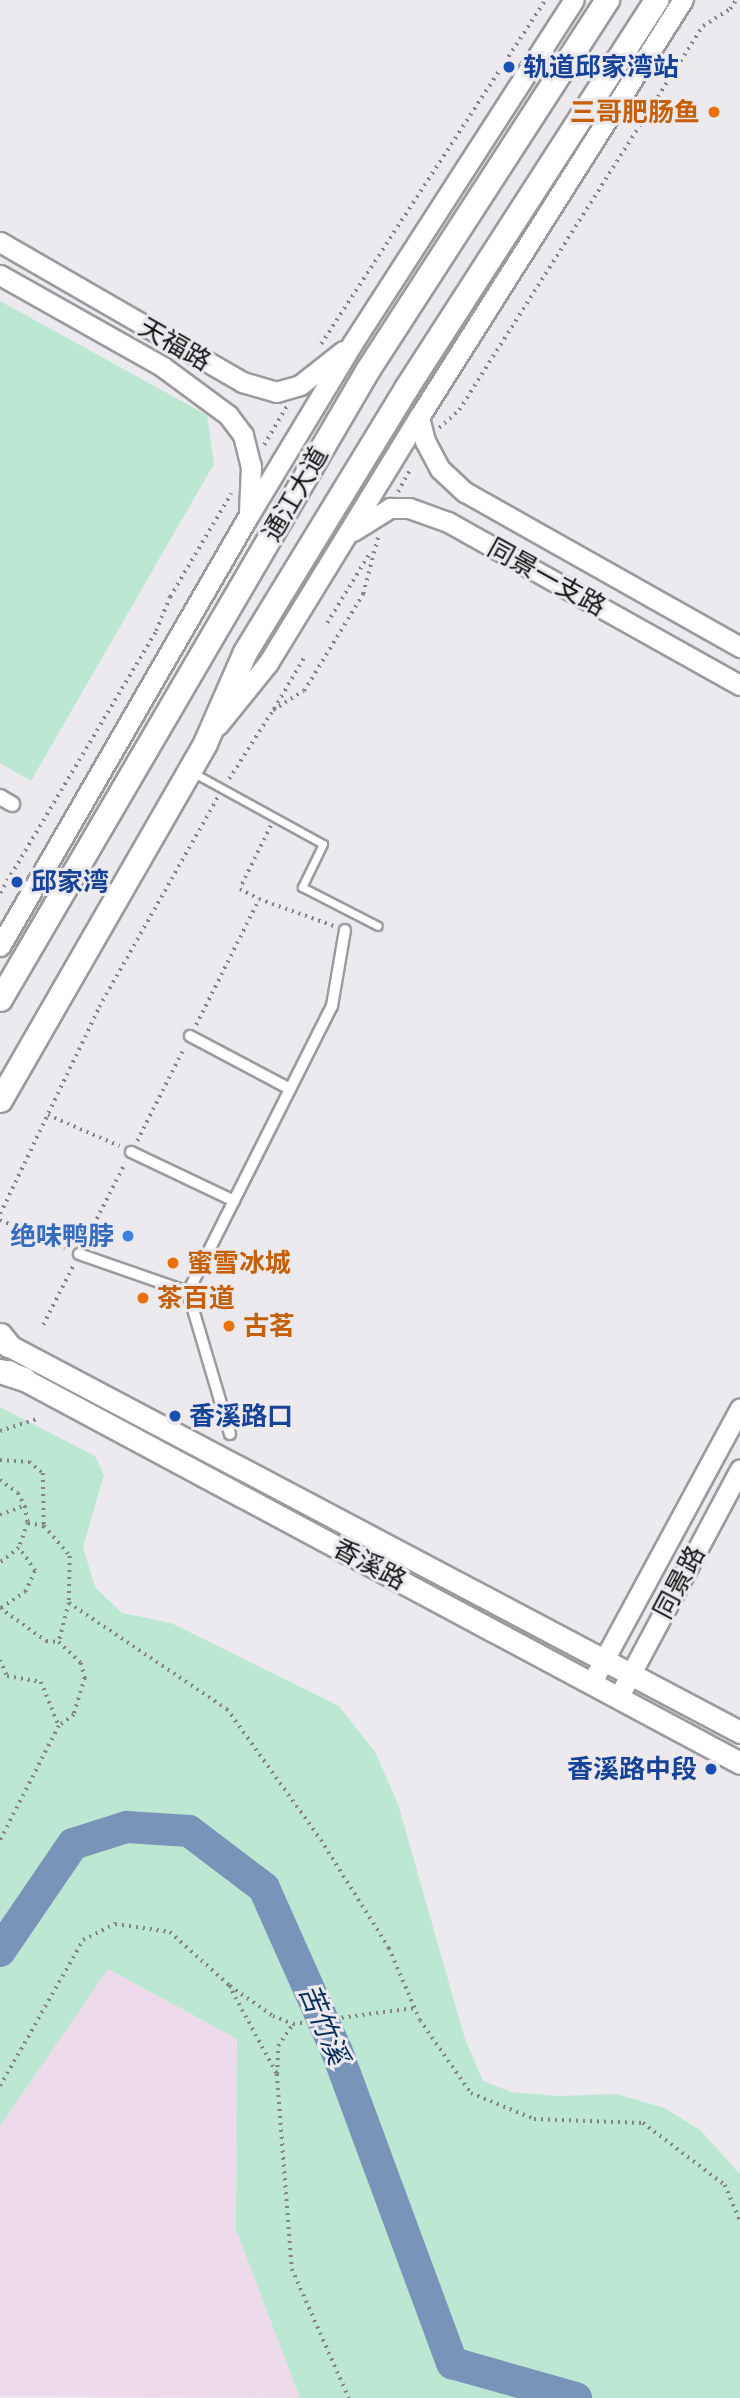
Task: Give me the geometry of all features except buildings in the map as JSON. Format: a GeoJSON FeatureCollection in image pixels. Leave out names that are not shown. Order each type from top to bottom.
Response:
{"type":"FeatureCollection","features":[{"type":"Feature","properties":{"kind":"main road","name":"通江大道"},"geometry":{"type":"LineString","coordinates":[[0,999],[368,369],[607,0]]}},
{"type":"Feature","properties":{"kind":"main road","name":"通江大道"},"geometry":{"type":"LineString","coordinates":[[0,1100],[205,743],[252,640],[406,388],[656,0]]}},
{"type":"Feature","properties":{"kind":"main road"},"geometry":{"type":"LineString","coordinates":[[2,1352],[24,1379]]}},
{"type":"Feature","properties":{"kind":"main road","name":"香溪路"},"geometry":{"type":"LineString","coordinates":[[2,1352],[605,1658],[740,1732]]}},
{"type":"Feature","properties":{"kind":"main road","name":"香溪路"},"geometry":{"type":"LineString","coordinates":[[24,1379],[740,1763]]}},
{"type":"Feature","properties":{"kind":"street","name":"通江大道"},"geometry":{"type":"LineString","coordinates":[[0,946],[249,515],[352,344],[574,0]]}},
{"type":"Feature","properties":{"kind":"street","name":"通江大道"},"geometry":{"type":"LineString","coordinates":[[205,743],[268,663],[419,417],[683,0]]}},
{"type":"Feature","properties":{"kind":"street","name":"天福路"},"geometry":{"type":"LineString","coordinates":[[0,242],[242,382],[276,392],[300,385]]}},
{"type":"Feature","properties":{"kind":"street","name":"天福路"},"geometry":{"type":"LineString","coordinates":[[0,275],[163,367],[228,415],[243,435],[251,466],[249,515]]}},
{"type":"Feature","properties":{"kind":"street"},"geometry":{"type":"LineString","coordinates":[[300,385],[352,344]]}},
{"type":"Feature","properties":{"kind":"street","name":"同景一支路"},"geometry":{"type":"LineString","coordinates":[[419,417],[425,441],[440,469],[465,492],[740,647]]}},
{"type":"Feature","properties":{"kind":"street"},"geometry":{"type":"LineString","coordinates":[[349,533],[390,508]]}},
{"type":"Feature","properties":{"kind":"street","name":"同景一支路"},"geometry":{"type":"LineString","coordinates":[[390,508],[409,508],[448,522],[740,685]]}},
{"type":"Feature","properties":{"kind":"street"},"geometry":{"type":"LineString","coordinates":[[230,1434],[188,1292],[332,1006],[345,930]]}},
{"type":"Feature","properties":{"kind":"street"},"geometry":{"type":"LineString","coordinates":[[190,1035],[290,1089]]}},
{"type":"Feature","properties":{"kind":"street"},"geometry":{"type":"LineString","coordinates":[[131,1152],[234,1201]]}},
{"type":"Feature","properties":{"kind":"street"},"geometry":{"type":"LineString","coordinates":[[79,1254],[188,1292]]}},
{"type":"Feature","properties":{"kind":"street"},"geometry":{"type":"LineString","coordinates":[[592,1682],[740,1408]]}},
{"type":"Feature","properties":{"kind":"street","name":"同景路"},"geometry":{"type":"LineString","coordinates":[[619,1696],[740,1469]]}},
{"type":"Feature","properties":{"kind":"lane"},"geometry":{"type":"LineString","coordinates":[[189,770],[323,844],[302,887],[378,926]]}},
{"type":"Feature","properties":{"kind":"path"},"geometry":{"type":"LineString","coordinates":[[318,350],[545,0]]}},
{"type":"Feature","properties":{"kind":"path"},"geometry":{"type":"LineString","coordinates":[[327,623],[374,546],[390,508],[425,441],[459,410],[703,26],[730,9],[736,0]]}},
{"type":"Feature","properties":{"kind":"path"},"geometry":{"type":"LineString","coordinates":[[0,893],[156,631],[170,597],[222,508],[243,483],[300,385]]}},
{"type":"Feature","properties":{"kind":"path"},"geometry":{"type":"LineString","coordinates":[[274,710],[304,691],[363,594],[374,546]]}},
{"type":"Feature","properties":{"kind":"path"},"geometry":{"type":"LineString","coordinates":[[0,1214],[99,1007],[222,789],[306,656]]}},
{"type":"Feature","properties":{"kind":"path"},"geometry":{"type":"LineString","coordinates":[[275,818],[240,888],[259,899],[345,930]]}},
{"type":"Feature","properties":{"kind":"path"},"geometry":{"type":"LineString","coordinates":[[43,1325],[259,899]]}},
{"type":"Feature","properties":{"kind":"path"},"geometry":{"type":"LineString","coordinates":[[48,1115],[131,1152]]}},
{"type":"Feature","properties":{"kind":"path"},"geometry":{"type":"LineString","coordinates":[[0,1220],[79,1254]]}},
{"type":"Feature","properties":{"kind":"path"},"geometry":{"type":"LineString","coordinates":[[0,1431],[36,1419]]}},
{"type":"Feature","properties":{"kind":"path"},"geometry":{"type":"LineString","coordinates":[[0,1460],[29,1462],[43,1473],[44,1526]]}},
{"type":"Feature","properties":{"kind":"path"},"geometry":{"type":"LineString","coordinates":[[0,1480],[18,1493],[25,1506],[28,1523],[19,1548],[0,1563]]}},
{"type":"Feature","properties":{"kind":"path"},"geometry":{"type":"LineString","coordinates":[[0,1515],[25,1506]]}},
{"type":"Feature","properties":{"kind":"path"},"geometry":{"type":"LineString","coordinates":[[28,1523],[44,1526],[70,1556],[69,1603],[60,1642]]}},
{"type":"Feature","properties":{"kind":"path"},"geometry":{"type":"LineString","coordinates":[[0,1841],[59,1726],[74,1715],[85,1678],[81,1663],[60,1642],[46,1641],[0,1609],[25,1592],[35,1571],[19,1548]]}},
{"type":"Feature","properties":{"kind":"path"},"geometry":{"type":"LineString","coordinates":[[69,1603],[227,1709],[321,1840],[389,1948],[415,2008],[471,2093],[534,2119],[643,2123],[725,2185],[740,2221]]}},
{"type":"Feature","properties":{"kind":"path"},"geometry":{"type":"LineString","coordinates":[[0,1660],[8,1676],[41,1682],[59,1726]]}},
{"type":"Feature","properties":{"kind":"path"},"geometry":{"type":"LineString","coordinates":[[0,2086],[83,1940],[115,1924],[170,1932],[229,1985],[273,2015],[293,2024],[389,2014],[415,2008]]}},
{"type":"Feature","properties":{"kind":"path"},"geometry":{"type":"LineString","coordinates":[[229,1985],[277,2074]]}},
{"type":"Feature","properties":{"kind":"path"},"geometry":{"type":"LineString","coordinates":[[293,2024],[278,2046],[277,2074],[292,2269],[349,2398]]}},
{"type":"Feature","properties":{"kind":"shaded area"},"geometry":{"type":"Polygon","coordinates":[[[107,1969],[237,2039],[236,2230],[300,2398],[0,2396],[0,2126],[107,1969]]]}},
{"type":"Feature","properties":{"kind":"green space"},"geometry":{"type":"Polygon","coordinates":[[[0,301],[207,415],[214,464],[31,781],[0,763],[0,301]]]}},
{"type":"Feature","properties":{"kind":"green space"},"geometry":{"type":"Polygon","coordinates":[[[0,1407],[95,1456],[104,1475],[83,1547],[95,1587],[122,1613],[171,1623],[339,1706],[375,1752],[398,1804],[465,2039],[483,2081],[511,2092],[559,2096],[617,2094],[664,2108],[700,2130],[740,2174],[740,2398],[300,2398],[236,2230],[237,2039],[108,1969],[0,2126],[0,1407]]]}},
{"type":"Feature","properties":{"kind":"waterway","name":"苦竹溪"},"geometry":{"type":"LineString","coordinates":[[0,1951],[73,1844],[127,1827],[189,1831],[264,1888],[337,2052],[452,2363],[576,2398]]}},
{"type":"Feature","properties":{"kind":"place","name":"轨道邱家湾站"},"geometry":{"type":"Point","coordinates":[509,67]}},
{"type":"Feature","properties":{"kind":"place","name":"三哥肥肠鱼"},"geometry":{"type":"Point","coordinates":[714,112]}},
{"type":"Feature","properties":{"kind":"place","name":"邱家湾"},"geometry":{"type":"Point","coordinates":[17,882]}},
{"type":"Feature","properties":{"kind":"place","name":"绝味鸭脖"},"geometry":{"type":"Point","coordinates":[128,1236]}},
{"type":"Feature","properties":{"kind":"place","name":"蜜雪冰城"},"geometry":{"type":"Point","coordinates":[173,1263]}},
{"type":"Feature","properties":{"kind":"place","name":"茶百道"},"geometry":{"type":"Point","coordinates":[143,1298]}},
{"type":"Feature","properties":{"kind":"place","name":"古茗"},"geometry":{"type":"Point","coordinates":[229,1326]}},
{"type":"Feature","properties":{"kind":"place","name":"香溪路口"},"geometry":{"type":"Point","coordinates":[175,1416]}},
{"type":"Feature","properties":{"kind":"place","name":"香溪路中段"},"geometry":{"type":"Point","coordinates":[711,1769]}}]}
